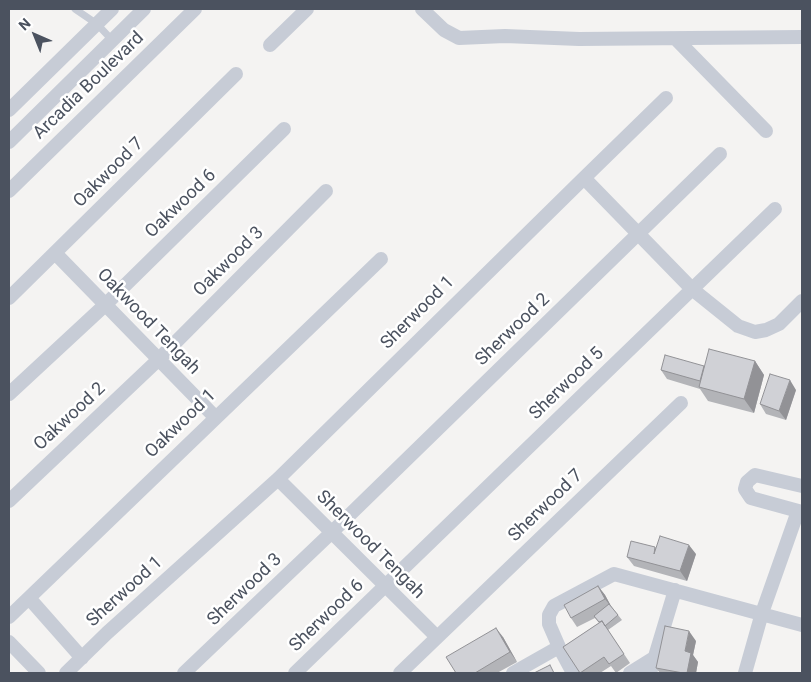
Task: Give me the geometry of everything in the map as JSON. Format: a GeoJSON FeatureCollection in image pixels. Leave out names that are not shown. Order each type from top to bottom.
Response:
{"type":"FeatureCollection","features":[{"type":"Feature","properties":{"kind":"street"},"geometry":{"type":"LineString","coordinates":[[9,110],[112,9]]}},
{"type":"Feature","properties":{"kind":"street"},"geometry":{"type":"LineString","coordinates":[[9,142],[144,9]]}},
{"type":"Feature","properties":{"kind":"street","name":"Arcadia Boulevard"},"geometry":{"type":"LineString","coordinates":[[9,191],[195,9]]}},
{"type":"Feature","properties":{"kind":"street"},"geometry":{"type":"LineString","coordinates":[[270,45],[307,9]]}},
{"type":"Feature","properties":{"kind":"street"},"geometry":{"type":"LineString","coordinates":[[422,9],[444,30],[459,38],[543,36],[579,38],[802,37]]}},
{"type":"Feature","properties":{"kind":"street"},"geometry":{"type":"LineString","coordinates":[[676,38],[766,131]]}},
{"type":"Feature","properties":{"kind":"street","name":"Oakwood 7"},"geometry":{"type":"LineString","coordinates":[[9,298],[236,74]]}},
{"type":"Feature","properties":{"kind":"street","name":"Sherwood 1"},"geometry":{"type":"LineString","coordinates":[[66,673],[278,480],[666,98]]}},
{"type":"Feature","properties":{"kind":"street","name":"Oakwood 6"},"geometry":{"type":"LineString","coordinates":[[9,394],[105,306],[284,129]]}},
{"type":"Feature","properties":{"kind":"street","name":"Sherwood 2"},"geometry":{"type":"LineString","coordinates":[[331,534],[720,154]]}},
{"type":"Feature","properties":{"kind":"street"},"geometry":{"type":"LineString","coordinates":[[584,178],[692,289],[738,326],[755,332],[766,330],[779,324],[802,301]]}},
{"type":"Feature","properties":{"kind":"street","name":"Oakwood 3"},"geometry":{"type":"LineString","coordinates":[[158,360],[326,191]]}},
{"type":"Feature","properties":{"kind":"street","name":"Sherwood 5"},"geometry":{"type":"LineString","coordinates":[[384,586],[776,209]]}},
{"type":"Feature","properties":{"kind":"street","name":"Oakwood Tengah"},"geometry":{"type":"LineString","coordinates":[[55,253],[215,417]]}},
{"type":"Feature","properties":{"kind":"street","name":"Oakwood 1"},"geometry":{"type":"LineString","coordinates":[[10,614],[29,598],[381,259]]}},
{"type":"Feature","properties":{"kind":"street","name":"Oakwood 2"},"geometry":{"type":"LineString","coordinates":[[9,501],[158,360]]}},
{"type":"Feature","properties":{"kind":"street","name":"Sherwood 7"},"geometry":{"type":"LineString","coordinates":[[400,673],[680,403]]}},
{"type":"Feature","properties":{"kind":"street"},"geometry":{"type":"LineString","coordinates":[[745,673],[762,613],[800,512],[751,498],[745,488],[752,476],[755,475],[802,486]]}},
{"type":"Feature","properties":{"kind":"street","name":"Sherwood Tengah"},"geometry":{"type":"LineString","coordinates":[[278,480],[437,637]]}},
{"type":"Feature","properties":{"kind":"street","name":"Sherwood 3"},"geometry":{"type":"LineString","coordinates":[[184,673],[331,534]]}},
{"type":"Feature","properties":{"kind":"street"},"geometry":{"type":"LineString","coordinates":[[574,673],[558,648],[549,624],[548,615],[554,606],[606,576],[621,574],[802,625]]}},
{"type":"Feature","properties":{"kind":"street","name":"Sherwood 6"},"geometry":{"type":"LineString","coordinates":[[295,673],[384,586]]}},
{"type":"Feature","properties":{"kind":"street"},"geometry":{"type":"LineString","coordinates":[[650,673],[675,590]]}},
{"type":"Feature","properties":{"kind":"street"},"geometry":{"type":"LineString","coordinates":[[29,598],[82,658]]}},
{"type":"Feature","properties":{"kind":"street"},"geometry":{"type":"LineString","coordinates":[[9,642],[39,673]]}},
{"type":"Feature","properties":{"kind":"street"},"geometry":{"type":"LineString","coordinates":[[513,673],[558,648]]}},
{"type":"Feature","properties":{"kind":"street"},"geometry":{"type":"LineString","coordinates":[[630,673],[654,658]]}},
{"type":"Feature","properties":{"kind":"lane"},"geometry":{"type":"LineString","coordinates":[[75,9],[96,24],[112,40]]}},
{"type":"Feature","properties":{"kind":"building"},"geometry":{"type":"Polygon","coordinates":[[[709,349],[755,361],[744,399],[699,387],[709,349]]]}},
{"type":"Feature","properties":{"kind":"building"},"geometry":{"type":"Polygon","coordinates":[[[665,355],[704,366],[700,381],[661,370],[665,355]]]}},
{"type":"Feature","properties":{"kind":"building"},"geometry":{"type":"Polygon","coordinates":[[[770,374],[790,380],[779,411],[760,404],[770,374]]]}},
{"type":"Feature","properties":{"kind":"building"},"geometry":{"type":"Polygon","coordinates":[[[660,536],[689,545],[680,571],[627,557],[631,541],[655,547],[654,554],[660,536]]]}},
{"type":"Feature","properties":{"kind":"building"},"geometry":{"type":"Polygon","coordinates":[[[598,586],[605,599],[571,618],[564,605],[598,586]]]}},
{"type":"Feature","properties":{"kind":"building"},"geometry":{"type":"Polygon","coordinates":[[[609,604],[618,615],[605,626],[602,621],[599,622],[594,616],[609,604]]]}},
{"type":"Feature","properties":{"kind":"building"},"geometry":{"type":"Polygon","coordinates":[[[602,621],[624,654],[609,664],[604,657],[580,673],[563,647],[602,621]]]}},
{"type":"Feature","properties":{"kind":"building"},"geometry":{"type":"Polygon","coordinates":[[[665,626],[689,631],[685,651],[691,653],[687,673],[656,668],[665,626]]]}},
{"type":"Feature","properties":{"kind":"building"},"geometry":{"type":"Polygon","coordinates":[[[496,628],[510,652],[475,673],[456,673],[446,657],[496,628]]]}},
{"type":"Feature","properties":{"kind":"building"},"geometry":{"type":"Polygon","coordinates":[[[550,665],[554,673],[534,673],[550,665]]]}}]}
